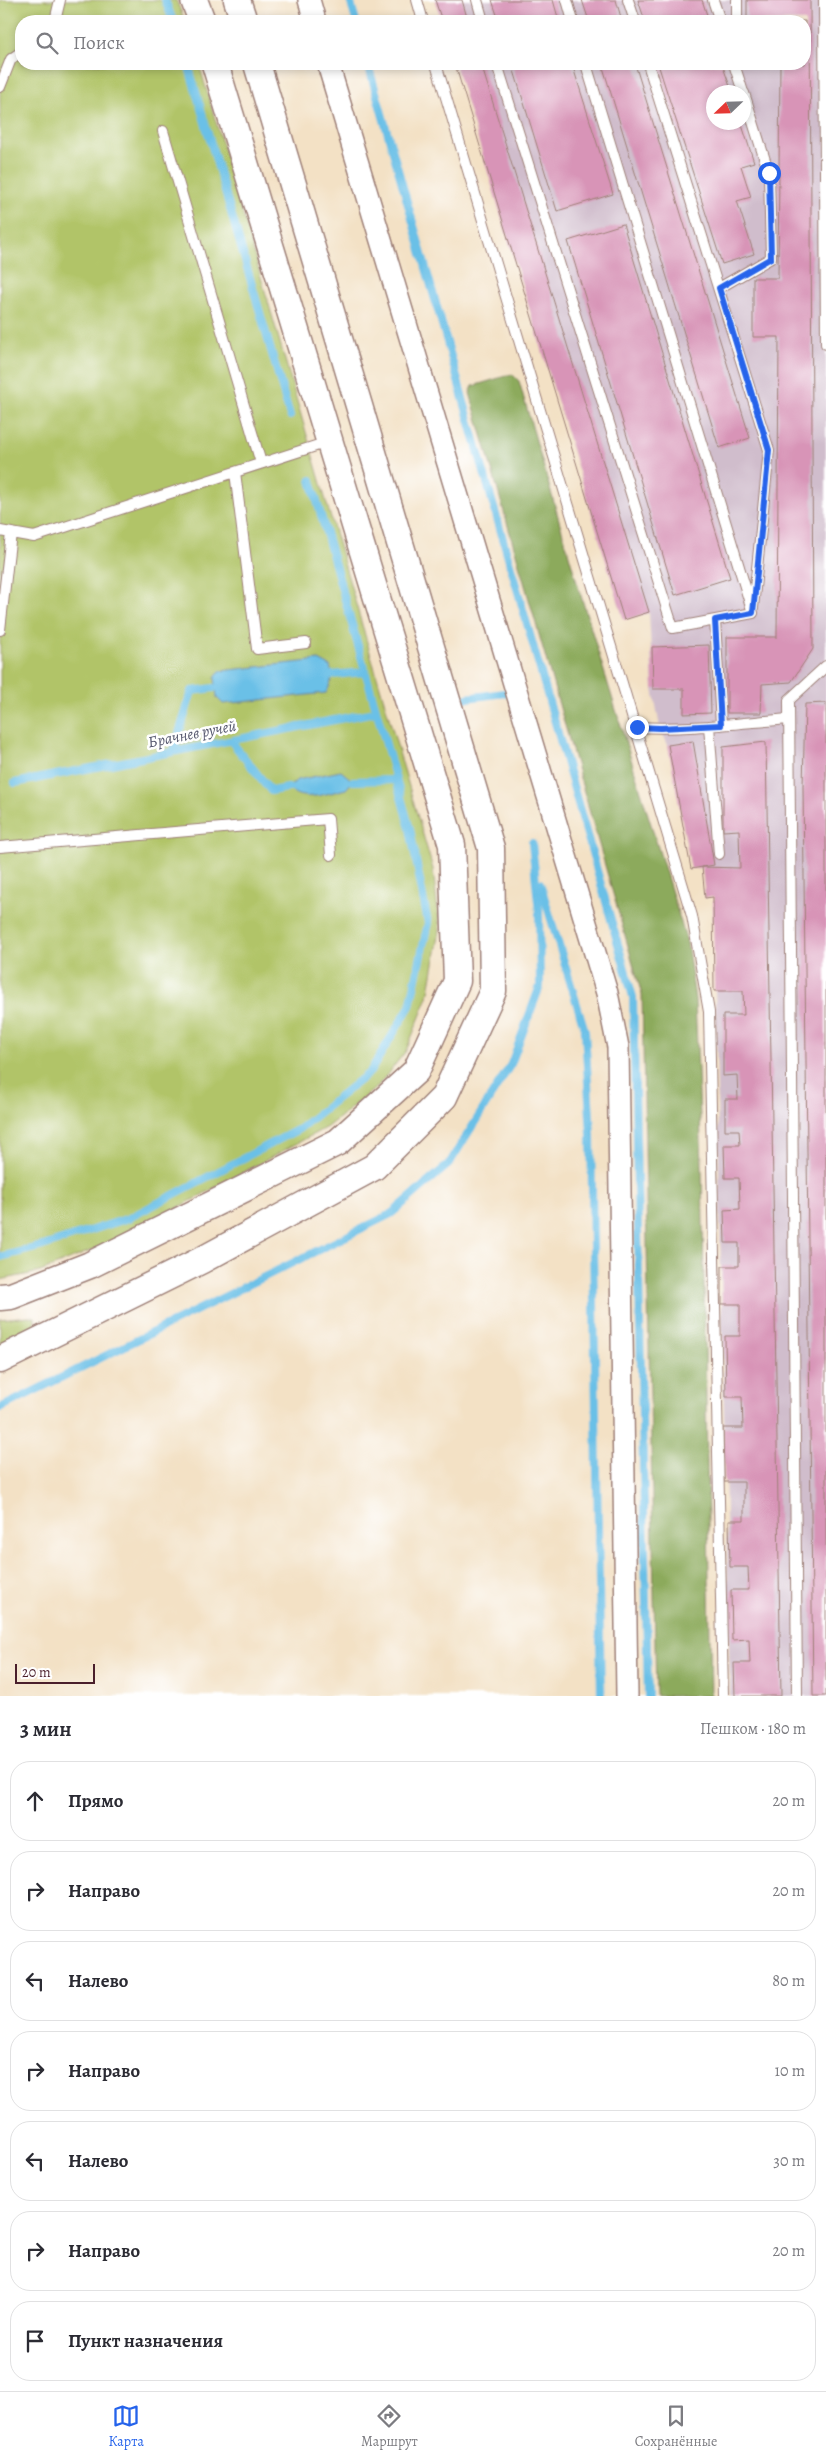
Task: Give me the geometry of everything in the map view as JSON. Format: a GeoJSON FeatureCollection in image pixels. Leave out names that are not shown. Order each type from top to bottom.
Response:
{"type":"FeatureCollection","features":[{"type":"Feature","properties":{"kind":"street"},"geometry":{"type":"LineString","coordinates":[[194,0],[200,15]]}},
{"type":"Feature","properties":{"kind":"street"},"geometry":{"type":"LineString","coordinates":[[237,0],[242,15]]}},
{"type":"Feature","properties":{"kind":"street"},"geometry":{"type":"LineString","coordinates":[[309,0],[313,15]]}},
{"type":"Feature","properties":{"kind":"street"},"geometry":{"type":"LineString","coordinates":[[0,1297],[11,1296],[90,1265],[338,1142],[416,1071],[457,981],[452,845],[216,70]]}},
{"type":"Feature","properties":{"kind":"street"},"geometry":{"type":"LineString","coordinates":[[0,1360],[202,1260],[374,1167],[444,1097],[493,991],[491,848],[259,70]]}},
{"type":"Feature","properties":{"kind":"street"},"geometry":{"type":"LineString","coordinates":[[330,70],[604,984],[618,1047],[627,1696]]}},
{"type":"Feature","properties":{"kind":"lane"},"geometry":{"type":"LineString","coordinates":[[56,15],[60,0]]}},
{"type":"Feature","properties":{"kind":"lane"},"geometry":{"type":"LineString","coordinates":[[417,0],[421,15]]}},
{"type":"Feature","properties":{"kind":"lane"},"geometry":{"type":"LineString","coordinates":[[477,0],[481,15]]}},
{"type":"Feature","properties":{"kind":"lane"},"geometry":{"type":"LineString","coordinates":[[567,0],[571,15]]}},
{"type":"Feature","properties":{"kind":"lane"},"geometry":{"type":"LineString","coordinates":[[628,0],[633,15]]}},
{"type":"Feature","properties":{"kind":"lane"},"geometry":{"type":"LineString","coordinates":[[713,0],[718,15]]}},
{"type":"Feature","properties":{"kind":"lane"},"geometry":{"type":"LineString","coordinates":[[737,0],[737,15]]}},
{"type":"Feature","properties":{"kind":"lane"},"geometry":{"type":"LineString","coordinates":[[824,0],[826,344]]}},
{"type":"Feature","properties":{"kind":"lane"},"geometry":{"type":"LineString","coordinates":[[0,87],[11,59],[15,56]]}},
{"type":"Feature","properties":{"kind":"lane"},"geometry":{"type":"LineString","coordinates":[[438,70],[637,727],[692,916],[710,1012],[723,1696]]}},
{"type":"Feature","properties":{"kind":"lane"},"geometry":{"type":"LineString","coordinates":[[498,70],[673,628],[753,613]]}},
{"type":"Feature","properties":{"kind":"lane"},"geometry":{"type":"LineString","coordinates":[[588,70],[753,613]]}},
{"type":"Feature","properties":{"kind":"lane"},"geometry":{"type":"LineString","coordinates":[[650,70],[769,450],[753,613]]}},
{"type":"Feature","properties":{"kind":"lane"},"geometry":{"type":"LineString","coordinates":[[737,70],[742,85]]}},
{"type":"Feature","properties":{"kind":"lane"},"geometry":{"type":"LineString","coordinates":[[719,288],[771,258],[769,173],[751,115]]}},
{"type":"Feature","properties":{"kind":"lane"},"geometry":{"type":"LineString","coordinates":[[163,131],[261,464]]}},
{"type":"Feature","properties":{"kind":"lane"},"geometry":{"type":"LineString","coordinates":[[0,630],[5,532],[34,537],[329,441]]}},
{"type":"Feature","properties":{"kind":"lane"},"geometry":{"type":"LineString","coordinates":[[235,472],[257,649],[306,643]]}},
{"type":"Feature","properties":{"kind":"lane"},"geometry":{"type":"LineString","coordinates":[[715,620],[721,725]]}},
{"type":"Feature","properties":{"kind":"lane"},"geometry":{"type":"LineString","coordinates":[[797,1696],[789,700],[826,666]]}},
{"type":"Feature","properties":{"kind":"lane"},"geometry":{"type":"LineString","coordinates":[[637,727],[709,726],[789,719]]}},
{"type":"Feature","properties":{"kind":"lane"},"geometry":{"type":"LineString","coordinates":[[709,726],[719,854]]}},
{"type":"Feature","properties":{"kind":"lane"},"geometry":{"type":"LineString","coordinates":[[0,847],[328,819],[332,855]]}},
{"type":"Feature","properties":{"kind":"shaded area"},"geometry":{"type":"Polygon","coordinates":[[[435,0],[826,0],[826,1696],[730,1696],[713,897],[705,898],[702,868],[691,869],[668,745],[660,728],[653,689],[649,613],[624,620],[457,70],[811,70],[811,15],[440,15],[435,0]]]}},
{"type":"Feature","properties":{"kind":"green space"},"geometry":{"type":"Polygon","coordinates":[[[0,0],[176,0],[182,15],[15,15],[15,70],[201,70],[433,869],[440,930],[428,997],[406,1051],[377,1087],[327,1127],[126,1236],[40,1272],[0,1280],[0,0]]]}},
{"type":"Feature","properties":{"kind":"green space"},"geometry":{"type":"Polygon","coordinates":[[[512,374],[519,381],[578,586],[687,942],[695,999],[702,1164],[711,1696],[656,1696],[642,995],[470,393],[473,386],[512,374]]]}},
{"type":"Feature","properties":{"kind":"green space"},"geometry":{"type":"Polygon","coordinates":[[[35,1317],[35,1323],[31,1329],[0,1345],[0,1319],[35,1317]]]}},
{"type":"Feature","properties":{"kind":"water"},"geometry":{"type":"Polygon","coordinates":[[[319,660],[330,666],[331,670],[332,677],[326,693],[223,704],[217,698],[215,678],[220,671],[319,660]]]}},
{"type":"Feature","properties":{"kind":"water"},"geometry":{"type":"Polygon","coordinates":[[[341,771],[353,781],[346,789],[323,795],[307,796],[293,793],[288,788],[297,780],[341,771]]]}},
{"type":"Feature","properties":{"kind":"building"},"geometry":{"type":"Polygon","coordinates":[[[435,0],[462,0],[466,15],[440,15],[435,0]]]}},
{"type":"Feature","properties":{"kind":"building"},"geometry":{"type":"Polygon","coordinates":[[[492,0],[553,0],[557,15],[497,15],[492,0]]]}},
{"type":"Feature","properties":{"kind":"building"},"geometry":{"type":"Polygon","coordinates":[[[582,0],[616,0],[620,15],[587,15],[582,0]]]}},
{"type":"Feature","properties":{"kind":"building"},"geometry":{"type":"Polygon","coordinates":[[[638,0],[702,0],[707,15],[643,15],[638,0]]]}},
{"type":"Feature","properties":{"kind":"building"},"geometry":{"type":"Polygon","coordinates":[[[747,0],[810,0],[810,15],[747,15],[747,0]]]}},
{"type":"Feature","properties":{"kind":"building"},"geometry":{"type":"Polygon","coordinates":[[[457,70],[483,70],[649,612],[624,620],[457,70]]]}},
{"type":"Feature","properties":{"kind":"building"},"geometry":{"type":"Polygon","coordinates":[[[514,70],[574,70],[613,194],[557,211],[514,70]]]}},
{"type":"Feature","properties":{"kind":"building"},"geometry":{"type":"Polygon","coordinates":[[[604,70],[637,70],[750,438],[719,448],[604,70]]]}},
{"type":"Feature","properties":{"kind":"building"},"geometry":{"type":"Polygon","coordinates":[[[660,70],[724,70],[730,85],[706,85],[706,130],[744,130],[754,162],[741,166],[751,197],[737,201],[754,254],[722,264],[660,70]]]}},
{"type":"Feature","properties":{"kind":"building"},"geometry":{"type":"Polygon","coordinates":[[[780,70],[810,70],[813,649],[791,682],[762,684],[761,713],[727,713],[727,637],[777,637],[779,337],[753,337],[753,278],[778,278],[780,70]]]}},
{"type":"Feature","properties":{"kind":"building"},"geometry":{"type":"Polygon","coordinates":[[[623,224],[730,578],[675,595],[568,241],[623,224]]]}},
{"type":"Feature","properties":{"kind":"building"},"geometry":{"type":"Polygon","coordinates":[[[709,645],[711,713],[684,714],[684,689],[653,689],[652,647],[709,645]]]}},
{"type":"Feature","properties":{"kind":"building"},"geometry":{"type":"Polygon","coordinates":[[[826,703],[826,1696],[813,1696],[803,786],[805,704],[826,703]]]}},
{"type":"Feature","properties":{"kind":"building"},"geometry":{"type":"Polygon","coordinates":[[[693,741],[714,865],[691,869],[668,745],[693,741]]]}},
{"type":"Feature","properties":{"kind":"building"},"geometry":{"type":"Polygon","coordinates":[[[766,742],[781,1696],[735,1696],[734,1663],[750,1663],[749,1639],[732,1640],[731,1590],[749,1590],[748,1567],[730,1567],[729,1520],[744,1520],[744,1482],[724,1482],[723,1428],[743,1428],[742,1397],[726,1397],[725,1336],[740,1336],[740,1304],[722,1304],[722,1266],[739,1266],[739,1243],[725,1243],[724,1210],[740,1209],[739,1178],[725,1178],[724,1145],[740,1145],[739,1130],[725,1130],[725,1099],[738,1099],[737,1075],[723,1076],[723,1015],[744,1015],[743,991],[714,991],[713,897],[705,898],[702,867],[740,868],[739,830],[723,831],[723,747],[766,742]]]}},
{"type":"Feature","properties":{"kind":"waterway"},"geometry":{"type":"LineString","coordinates":[[165,0],[171,15]]}},
{"type":"Feature","properties":{"kind":"waterway"},"geometry":{"type":"LineString","coordinates":[[350,0],[354,15]]}},
{"type":"Feature","properties":{"kind":"waterway"},"geometry":{"type":"LineString","coordinates":[[190,70],[290,416]]}},
{"type":"Feature","properties":{"kind":"waterway"},"geometry":{"type":"LineString","coordinates":[[370,70],[633,997],[648,1696]]}},
{"type":"Feature","properties":{"kind":"waterway"},"geometry":{"type":"LineString","coordinates":[[0,1257],[43,1246],[129,1218],[299,1129],[370,1072],[410,1006],[428,923],[410,829],[311,480]]}},
{"type":"Feature","properties":{"kind":"waterway"},"geometry":{"type":"LineString","coordinates":[[332,675],[365,672]]}},
{"type":"Feature","properties":{"kind":"waterway"},"geometry":{"type":"LineString","coordinates":[[174,750],[192,691],[214,688]]}},
{"type":"Feature","properties":{"kind":"waterway","name":"Брачнев ручей"},"geometry":{"type":"LineString","coordinates":[[467,698],[504,693]]}},
{"type":"Feature","properties":{"kind":"waterway","name":"Брачнев ручей"},"geometry":{"type":"LineString","coordinates":[[15,783],[375,712]]}},
{"type":"Feature","properties":{"kind":"waterway"},"geometry":{"type":"LineString","coordinates":[[231,741],[271,791],[288,788]]}},
{"type":"Feature","properties":{"kind":"waterway"},"geometry":{"type":"LineString","coordinates":[[353,781],[394,780]]}},
{"type":"Feature","properties":{"kind":"waterway"},"geometry":{"type":"LineString","coordinates":[[0,1408],[391,1214],[449,1164],[511,1064],[540,986],[539,912],[532,843]]}},
{"type":"Feature","properties":{"kind":"waterway"},"geometry":{"type":"LineString","coordinates":[[540,883],[585,1031],[591,1134],[601,1696]]}},
{"type":"Feature","properties":{"kind":"route"},"geometry":{"type":"LineString","coordinates":[[637,727],[660,728],[721,725],[715,620],[753,613],[769,450],[719,288],[771,258],[769,173]]}}]}
